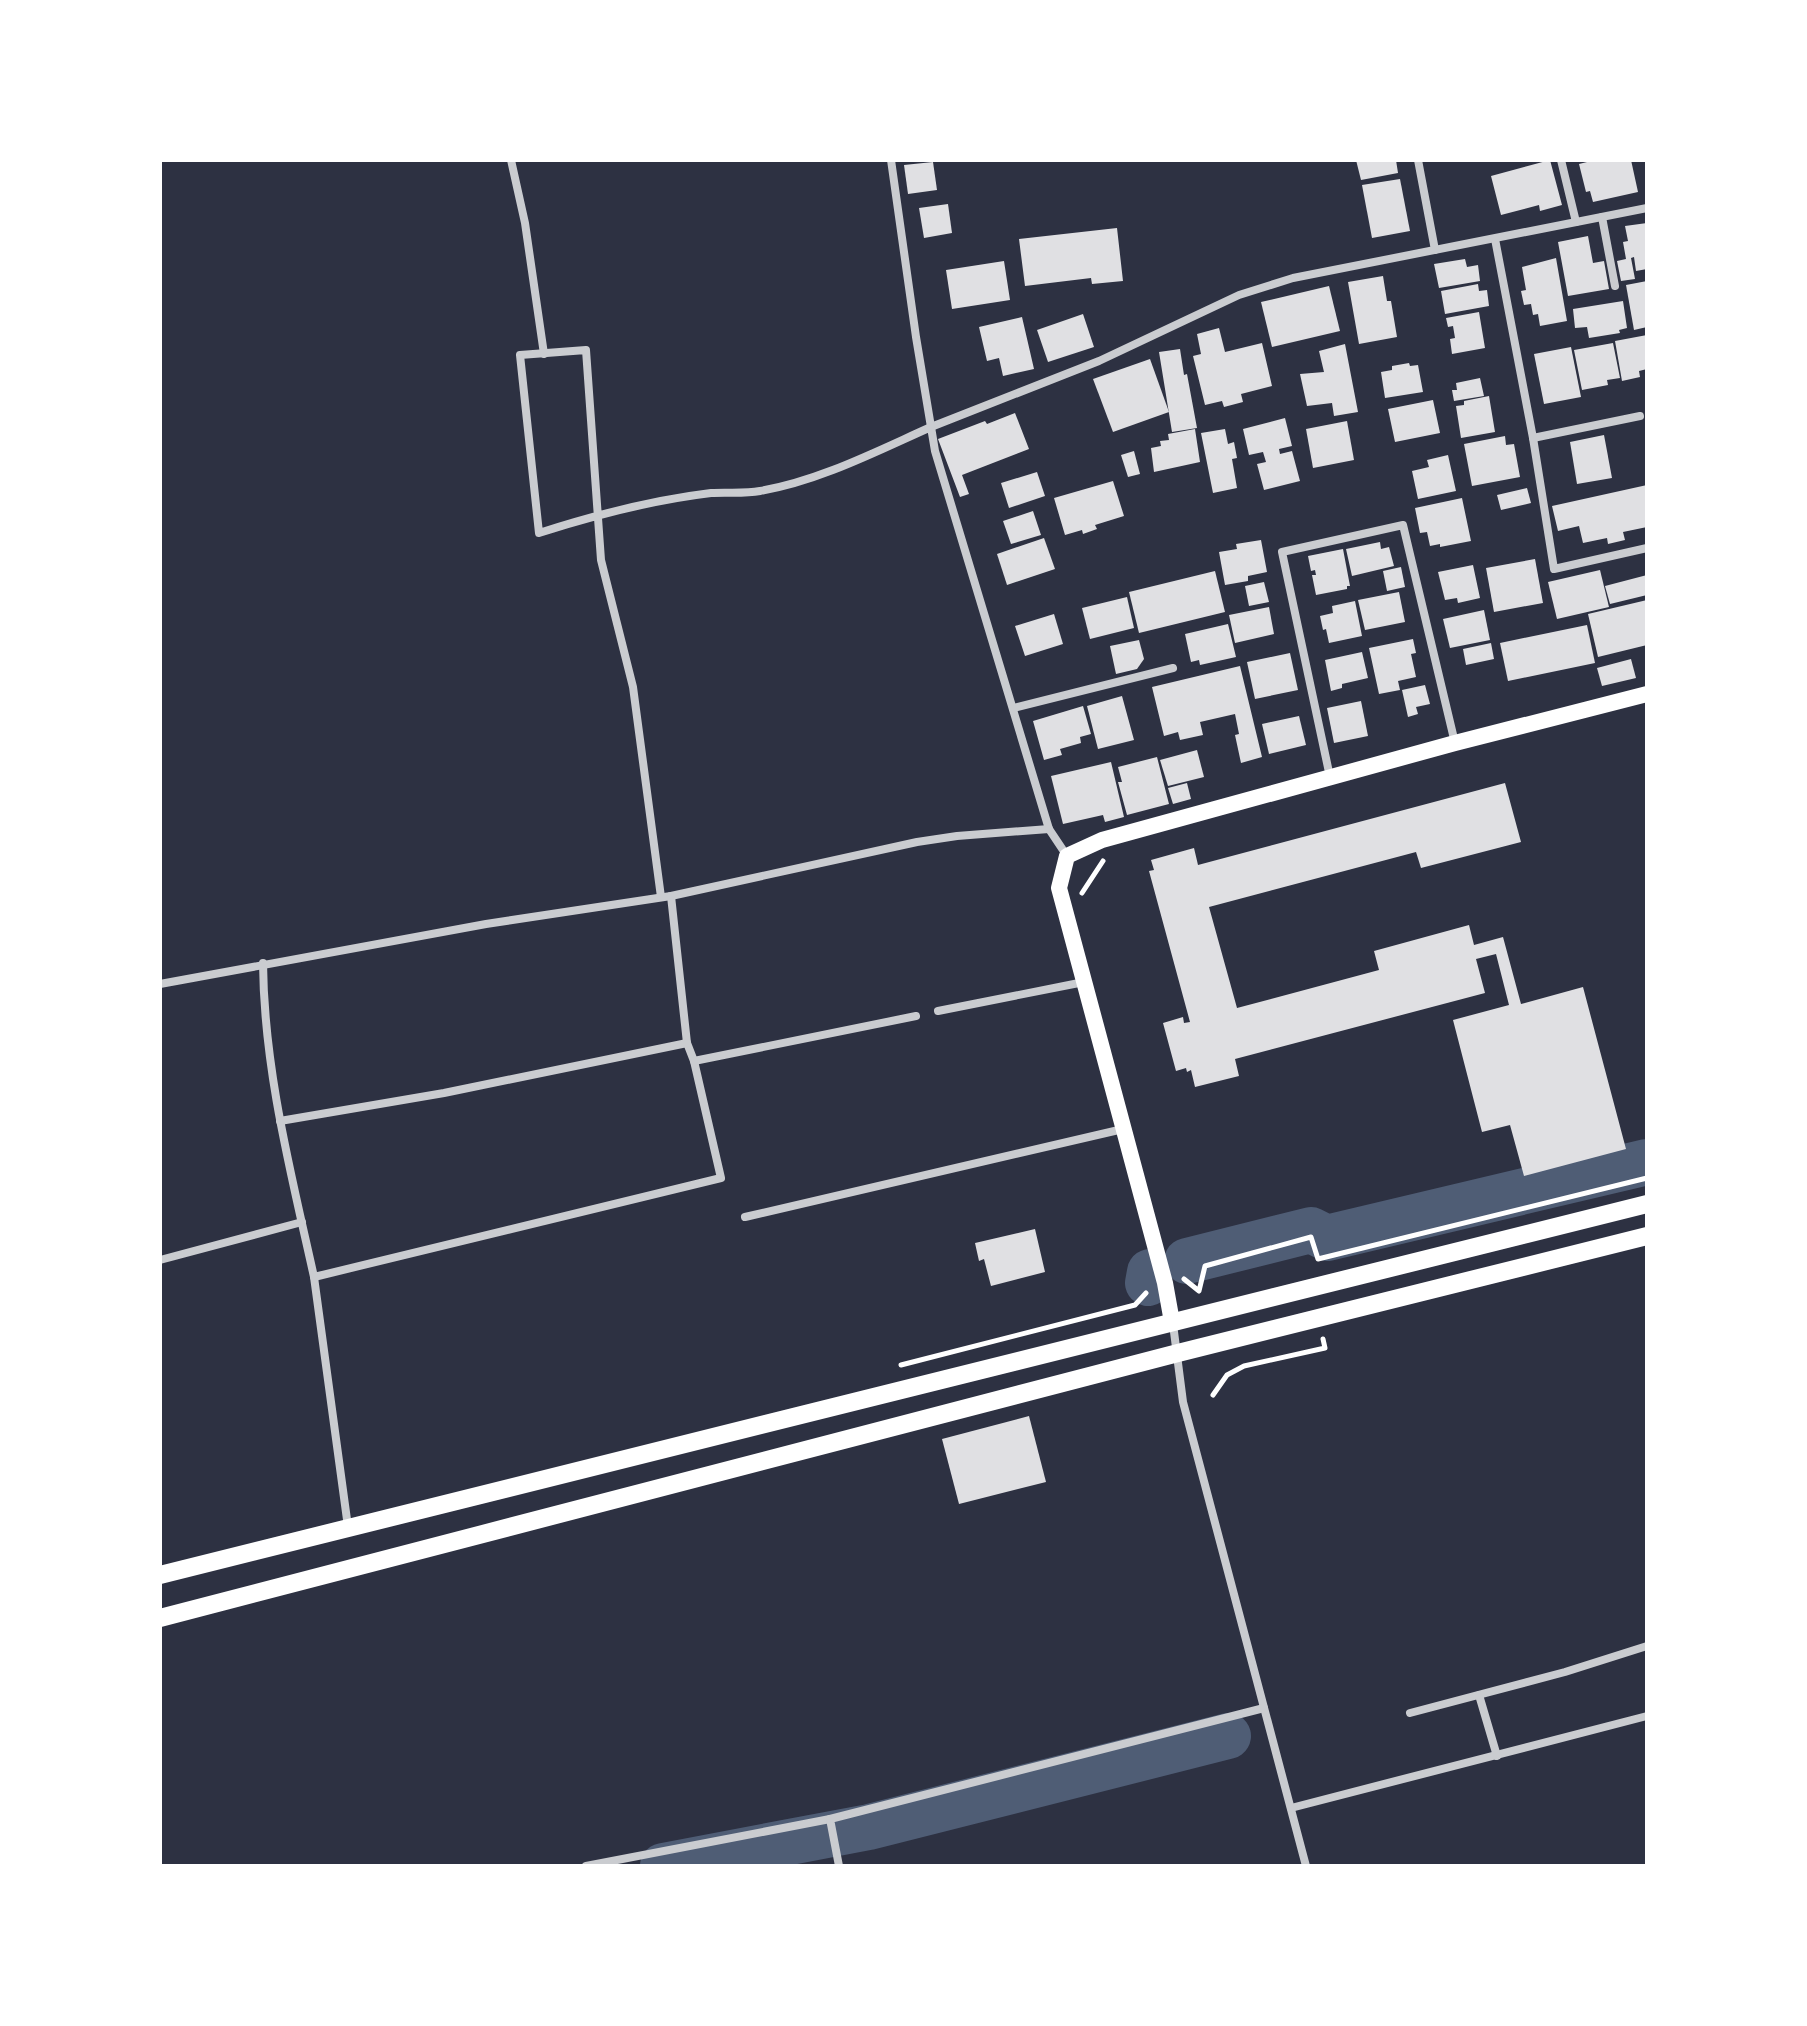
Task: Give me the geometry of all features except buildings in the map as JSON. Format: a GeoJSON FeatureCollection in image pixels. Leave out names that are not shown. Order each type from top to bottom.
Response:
{"type":"FeatureCollection","features":[{"type":"Feature","properties":{"kind":"highway"},"geometry":{"type":"LineString","coordinates":[[160,1575],[1647,1204]]}},
{"type":"Feature","properties":{"kind":"highway"},"geometry":{"type":"LineString","coordinates":[[160,1618],[1178,1353],[1647,1236]]}},
{"type":"Feature","properties":{"kind":"main road"},"geometry":{"type":"LineString","coordinates":[[1172,1322],[1165,1283],[1059,888],[1067,856],[1102,840],[1647,694]]}},
{"type":"Feature","properties":{"kind":"street"},"geometry":{"type":"LineString","coordinates":[[511,160],[525,223],[544,354]]}},
{"type":"Feature","properties":{"kind":"street"},"geometry":{"type":"LineString","coordinates":[[891,160],[935,451],[1049,829],[1067,856]]}},
{"type":"Feature","properties":{"kind":"street"},"geometry":{"type":"LineString","coordinates":[[1418,160],[1435,250]]}},
{"type":"Feature","properties":{"kind":"street"},"geometry":{"type":"LineString","coordinates":[[1561,160],[1576,222]]}},
{"type":"Feature","properties":{"kind":"street"},"geometry":{"type":"LineString","coordinates":[[314,1277],[721,1178],[687,1043],[633,687],[601,560],[599,513],[586,350],[520,355],[539,533],[599,513],[711,493],[759,492],[836,467],[1099,361],[1239,295],[1293,278],[1647,208]]}},
{"type":"Feature","properties":{"kind":"street"},"geometry":{"type":"LineString","coordinates":[[1602,217],[1615,286]]}},
{"type":"Feature","properties":{"kind":"street"},"geometry":{"type":"LineString","coordinates":[[1495,239],[1554,569],[1647,548]]}},
{"type":"Feature","properties":{"kind":"street"},"geometry":{"type":"LineString","coordinates":[[1533,438],[1640,416]]}},
{"type":"Feature","properties":{"kind":"street"},"geometry":{"type":"LineString","coordinates":[[1330,777],[1282,552],[1403,525],[1455,743]]}},
{"type":"Feature","properties":{"kind":"street"},"geometry":{"type":"LineString","coordinates":[[1014,708],[1173,668]]}},
{"type":"Feature","properties":{"kind":"street"},"geometry":{"type":"LineString","coordinates":[[160,984],[486,924],[666,897],[917,842],[1049,829]]}},
{"type":"Feature","properties":{"kind":"street"},"geometry":{"type":"LineString","coordinates":[[263,963],[263,1017],[280,1121],[314,1277],[348,1527]]}},
{"type":"Feature","properties":{"kind":"street"},"geometry":{"type":"LineString","coordinates":[[938,1011],[1084,982]]}},
{"type":"Feature","properties":{"kind":"street"},"geometry":{"type":"LineString","coordinates":[[694,1061],[916,1016]]}},
{"type":"Feature","properties":{"kind":"street"},"geometry":{"type":"LineString","coordinates":[[280,1121],[444,1093],[687,1043]]}},
{"type":"Feature","properties":{"kind":"street"},"geometry":{"type":"LineString","coordinates":[[745,1217],[1124,1129]]}},
{"type":"Feature","properties":{"kind":"street"},"geometry":{"type":"LineString","coordinates":[[160,1260],[302,1222]]}},
{"type":"Feature","properties":{"kind":"street"},"geometry":{"type":"LineString","coordinates":[[1172,1322],[1183,1402],[1306,1866]]}},
{"type":"Feature","properties":{"kind":"street"},"geometry":{"type":"LineString","coordinates":[[1410,1713],[1565,1672],[1647,1646]]}},
{"type":"Feature","properties":{"kind":"street"},"geometry":{"type":"LineString","coordinates":[[1479,1695],[1497,1756]]}},
{"type":"Feature","properties":{"kind":"street"},"geometry":{"type":"LineString","coordinates":[[586,1866],[830,1819],[1264,1708]]}},
{"type":"Feature","properties":{"kind":"street"},"geometry":{"type":"LineString","coordinates":[[1291,1808],[1647,1716]]}},
{"type":"Feature","properties":{"kind":"street"},"geometry":{"type":"LineString","coordinates":[[830,1819],[839,1866]]}},
{"type":"Feature","properties":{"kind":"path"},"geometry":{"type":"LineString","coordinates":[[1080,896],[1108,855]]}},
{"type":"Feature","properties":{"kind":"path"},"geometry":{"type":"LineString","coordinates":[[889,1368],[1135,1305],[1153,1285],[1186,1278],[1199,1291],[1205,1266],[1311,1237],[1318,1259],[1647,1178]]}},
{"type":"Feature","properties":{"kind":"path"},"geometry":{"type":"LineString","coordinates":[[1213,1395],[1227,1375],[1244,1366],[1325,1348]]}},
{"type":"Feature","properties":{"kind":"waterway"},"geometry":{"type":"LineString","coordinates":[[1187,1261],[1311,1230],[1327,1238],[1647,1162]]}},
{"type":"Feature","properties":{"kind":"waterway"},"geometry":{"type":"LineString","coordinates":[[1148,1283],[1150,1272]]}},
{"type":"Feature","properties":{"kind":"waterway"},"geometry":{"type":"LineString","coordinates":[[663,1866],[869,1827],[1228,1736]]}}]}
